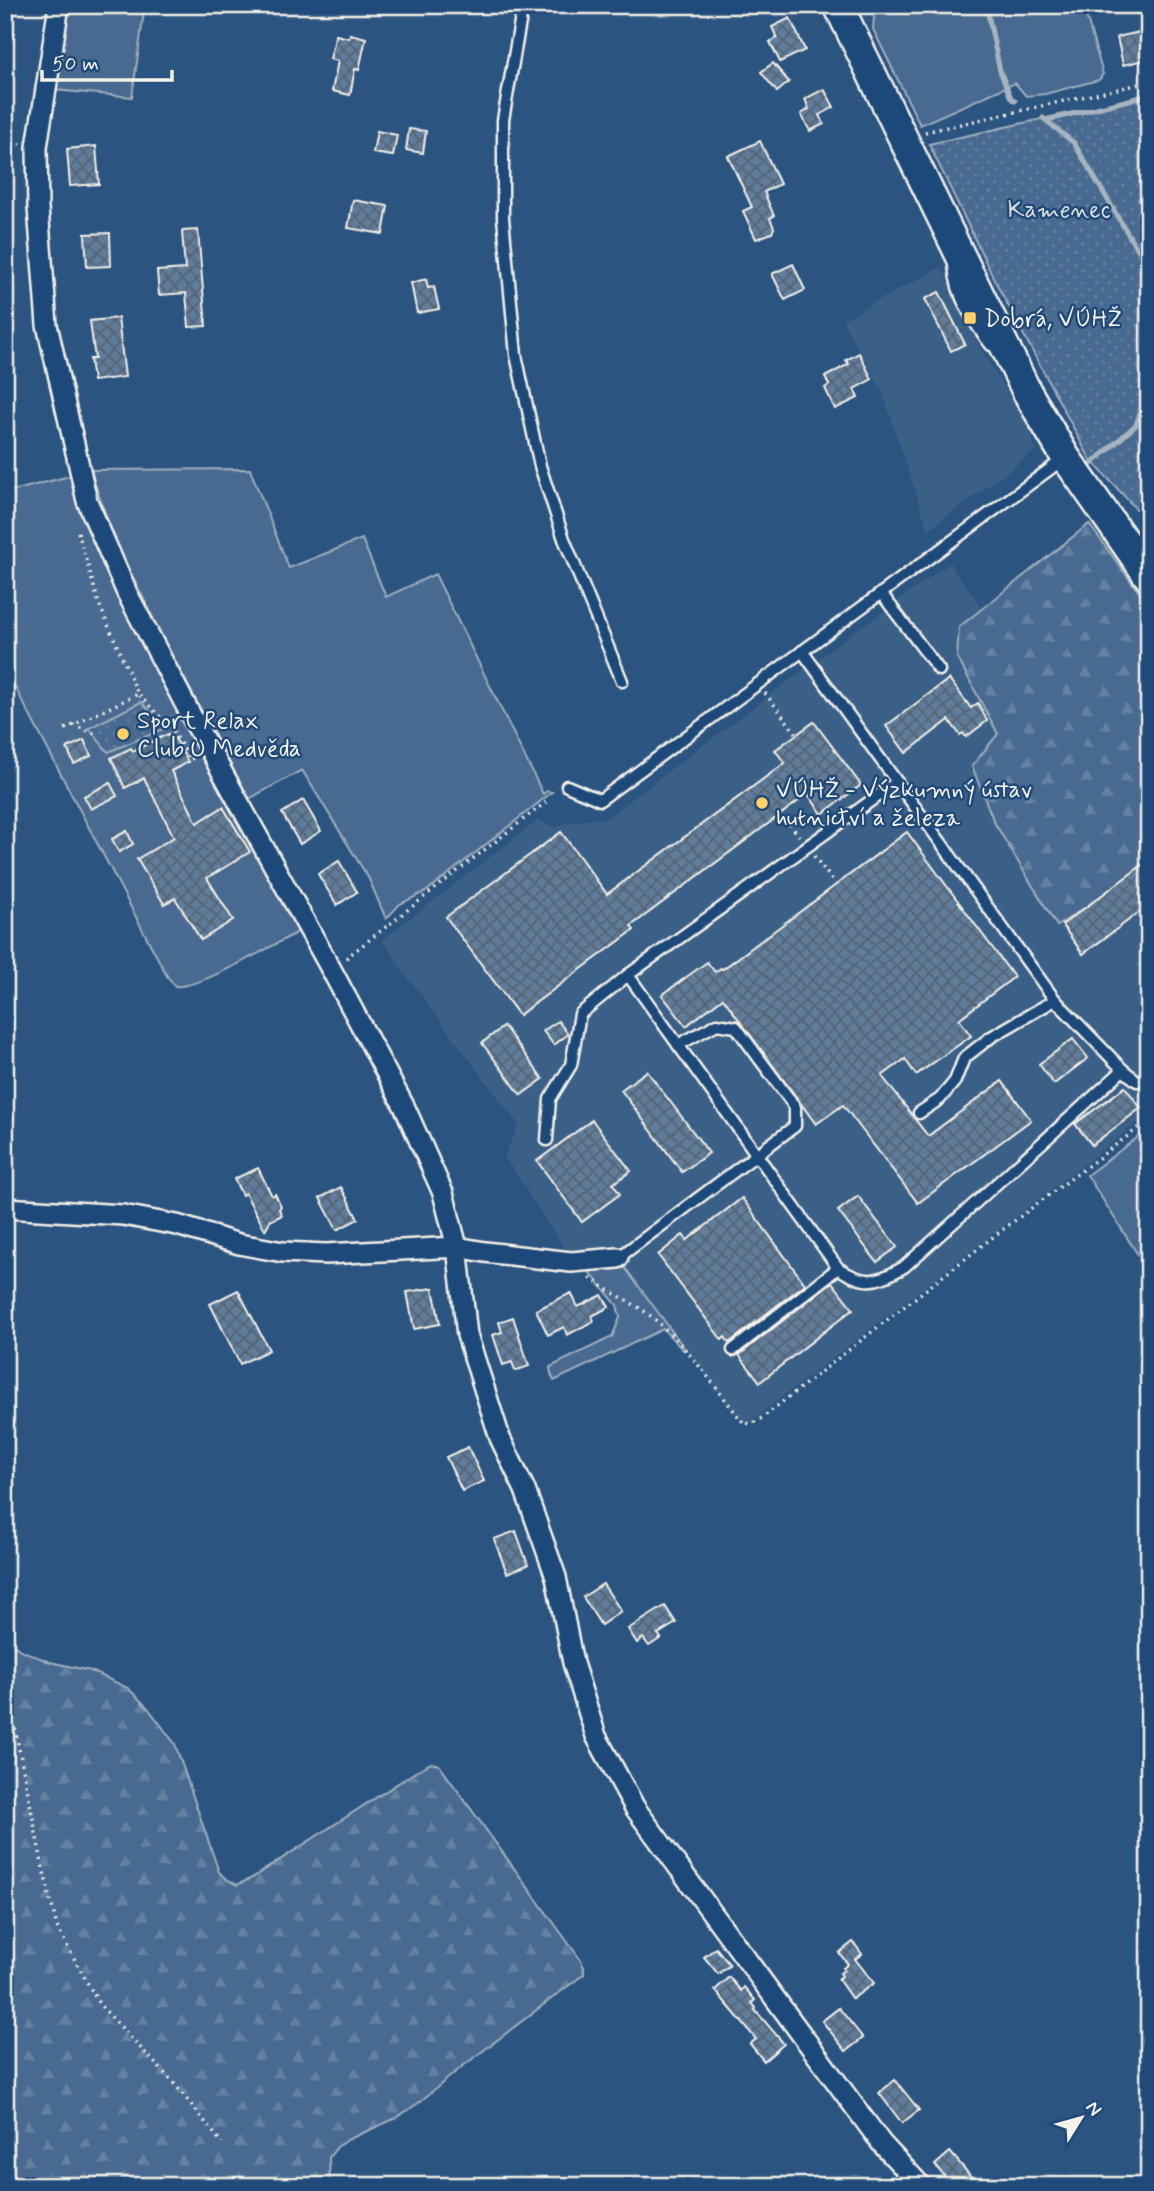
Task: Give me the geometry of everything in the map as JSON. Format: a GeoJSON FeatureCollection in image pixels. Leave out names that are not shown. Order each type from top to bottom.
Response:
{"type":"FeatureCollection","features":[{"type":"Feature","properties":{"kind":"main road"},"geometry":{"type":"LineString","coordinates":[[838,5],[1027,392],[1066,458],[1149,577]]}},
{"type":"Feature","properties":{"kind":"street"},"geometry":{"type":"LineString","coordinates":[[59,5],[37,147],[38,208],[47,325],[87,501],[127,593],[405,1108],[443,1193],[457,1247],[467,1335],[500,1438],[525,1490],[556,1577],[573,1663],[596,1736],[635,1808],[882,2144],[921,2186]]}},
{"type":"Feature","properties":{"kind":"street"},"geometry":{"type":"LineString","coordinates":[[5,1208],[123,1215],[177,1226],[239,1244],[283,1252],[326,1254],[457,1247],[571,1262],[618,1258]]}},
{"type":"Feature","properties":{"kind":"lane"},"geometry":{"type":"LineString","coordinates":[[523,5],[503,120],[503,218],[516,355],[540,466],[564,539],[622,681]]}},
{"type":"Feature","properties":{"kind":"lane"},"geometry":{"type":"LineString","coordinates":[[568,786],[600,800],[1066,458],[1127,526]]}},
{"type":"Feature","properties":{"kind":"lane"},"geometry":{"type":"LineString","coordinates":[[881,593],[939,670]]}},
{"type":"Feature","properties":{"kind":"lane"},"geometry":{"type":"LineString","coordinates":[[802,651],[1055,1000],[1123,1070],[1137,1081],[1149,1080]]}},
{"type":"Feature","properties":{"kind":"lane"},"geometry":{"type":"LineString","coordinates":[[547,1140],[550,1099],[571,1065],[580,1014],[628,975],[897,782]]}},
{"type":"Feature","properties":{"kind":"lane"},"geometry":{"type":"LineString","coordinates":[[628,975],[838,1268],[856,1280],[880,1280],[904,1267],[1123,1070]]}},
{"type":"Feature","properties":{"kind":"lane"},"geometry":{"type":"LineString","coordinates":[[919,1113],[940,1099],[955,1081],[964,1058],[991,1037],[1055,1000]]}},
{"type":"Feature","properties":{"kind":"lane"},"geometry":{"type":"LineString","coordinates":[[618,1258],[795,1126],[796,1107],[736,1027],[717,1024],[678,1045]]}},
{"type":"Feature","properties":{"kind":"lane"},"geometry":{"type":"LineString","coordinates":[[733,1350],[838,1268]]}},
{"type":"Feature","properties":{"kind":"path"},"geometry":{"type":"LineString","coordinates":[[903,137],[1149,82]]}},
{"type":"Feature","properties":{"kind":"path"},"geometry":{"type":"LineString","coordinates":[[78,532],[99,604],[138,694],[172,729],[190,760],[210,750]]}},
{"type":"Feature","properties":{"kind":"path"},"geometry":{"type":"LineString","coordinates":[[758,683],[796,733]]}},
{"type":"Feature","properties":{"kind":"path"},"geometry":{"type":"LineString","coordinates":[[65,729],[138,694]]}},
{"type":"Feature","properties":{"kind":"path"},"geometry":{"type":"LineString","coordinates":[[73,725],[98,735]]}},
{"type":"Feature","properties":{"kind":"path"},"geometry":{"type":"LineString","coordinates":[[331,970],[546,802]]}},
{"type":"Feature","properties":{"kind":"path"},"geometry":{"type":"LineString","coordinates":[[5,1710],[15,1729],[57,1927],[99,2004],[172,2081],[222,2143]]}},
{"type":"Feature","properties":{"kind":"shaded area"},"geometry":{"type":"Polygon","coordinates":[[[941,267],[982,352],[1031,430],[1035,451],[928,530],[882,391],[842,320],[941,267]]]}},
{"type":"Feature","properties":{"kind":"shaded area"},"geometry":{"type":"Polygon","coordinates":[[[950,563],[1079,745],[1149,861],[1149,1114],[746,1425],[742,1424],[610,1248],[567,1252],[504,1156],[519,1125],[381,941],[538,820],[556,828],[567,822],[606,818],[950,563]]]}},
{"type":"Feature","properties":{"kind":"green space"},"geometry":{"type":"Polygon","coordinates":[[[68,5],[145,5],[132,97],[54,90],[68,5]]]}},
{"type":"Feature","properties":{"kind":"green space"},"geometry":{"type":"Polygon","coordinates":[[[875,5],[1083,5],[1103,74],[1099,80],[1045,94],[1026,96],[1015,83],[920,125],[873,29],[875,5]]]}},
{"type":"Feature","properties":{"kind":"green space","name":"Kamenec"},"geometry":{"type":"Polygon","coordinates":[[[1149,95],[1149,523],[1090,459],[995,281],[929,144],[1149,95]]]}},
{"type":"Feature","properties":{"kind":"green space"},"geometry":{"type":"Polygon","coordinates":[[[250,469],[289,568],[362,539],[386,597],[435,574],[543,794],[552,792],[427,891],[400,904],[386,919],[369,879],[302,770],[249,799],[168,648],[115,541],[90,470],[250,469]]]}},
{"type":"Feature","properties":{"kind":"green space","name":"Sport Relax Club U Medvěda"},"geometry":{"type":"Polygon","coordinates":[[[77,474],[302,930],[219,973],[186,985],[175,986],[167,976],[5,668],[5,493],[77,474]]]}},
{"type":"Feature","properties":{"kind":"green space"},"geometry":{"type":"Polygon","coordinates":[[[1089,524],[1149,606],[1149,861],[1057,926],[994,822],[972,766],[998,734],[957,657],[959,627],[1089,524]]]}},
{"type":"Feature","properties":{"kind":"green space"},"geometry":{"type":"Polygon","coordinates":[[[141,702],[166,728],[108,752],[89,728],[141,702]]]}},
{"type":"Feature","properties":{"kind":"green space"},"geometry":{"type":"Polygon","coordinates":[[[1149,1129],[1149,1272],[1087,1175],[1149,1129]]]}},
{"type":"Feature","properties":{"kind":"green space"},"geometry":{"type":"Polygon","coordinates":[[[623,1265],[685,1349],[663,1329],[554,1381],[550,1367],[612,1337],[620,1318],[617,1305],[586,1268],[623,1265]]]}},
{"type":"Feature","properties":{"kind":"green space"},"geometry":{"type":"Polygon","coordinates":[[[5,1638],[20,1650],[50,1662],[91,1671],[128,1688],[148,1708],[175,1744],[219,1872],[237,1885],[252,1878],[423,1767],[431,1763],[439,1765],[580,1959],[584,1974],[417,2104],[394,2119],[338,2146],[329,2157],[330,2186],[5,2186],[5,1638]]]}},
{"type":"Feature","properties":{"kind":"building"},"geometry":{"type":"Polygon","coordinates":[[[790,18],[805,50],[780,62],[770,42],[777,38],[772,27],[790,18]]]}},
{"type":"Feature","properties":{"kind":"building"},"geometry":{"type":"Polygon","coordinates":[[[1149,30],[1149,59],[1123,65],[1117,37],[1149,30]]]}},
{"type":"Feature","properties":{"kind":"building"},"geometry":{"type":"Polygon","coordinates":[[[350,34],[366,38],[359,70],[355,69],[350,95],[332,91],[338,61],[330,59],[336,35],[349,38],[350,34]]]}},
{"type":"Feature","properties":{"kind":"building"},"geometry":{"type":"Polygon","coordinates":[[[773,63],[789,82],[777,92],[761,72],[773,63]]]}},
{"type":"Feature","properties":{"kind":"building"},"geometry":{"type":"Polygon","coordinates":[[[824,89],[834,107],[820,115],[824,124],[810,131],[801,114],[809,109],[805,99],[824,89]]]}},
{"type":"Feature","properties":{"kind":"building"},"geometry":{"type":"Polygon","coordinates":[[[409,129],[426,131],[423,153],[406,150],[409,129]]]}},
{"type":"Feature","properties":{"kind":"building"},"geometry":{"type":"Polygon","coordinates":[[[377,131],[397,135],[393,156],[373,153],[377,131]]]}},
{"type":"Feature","properties":{"kind":"building"},"geometry":{"type":"Polygon","coordinates":[[[760,141],[780,184],[764,192],[774,216],[770,218],[774,228],[772,233],[756,239],[743,211],[752,207],[728,156],[760,141]]]}},
{"type":"Feature","properties":{"kind":"building"},"geometry":{"type":"Polygon","coordinates":[[[96,146],[99,184],[70,186],[67,149],[96,146]]]}},
{"type":"Feature","properties":{"kind":"building"},"geometry":{"type":"Polygon","coordinates":[[[353,200],[388,206],[383,234],[348,228],[353,200]]]}},
{"type":"Feature","properties":{"kind":"building"},"geometry":{"type":"Polygon","coordinates":[[[198,230],[206,326],[189,327],[186,293],[159,295],[157,271],[185,269],[182,231],[198,230]]]}},
{"type":"Feature","properties":{"kind":"building"},"geometry":{"type":"Polygon","coordinates":[[[110,233],[111,266],[87,267],[85,234],[110,233]]]}},
{"type":"Feature","properties":{"kind":"building"},"geometry":{"type":"Polygon","coordinates":[[[793,264],[805,290],[785,300],[772,274],[793,264]]]}},
{"type":"Feature","properties":{"kind":"building"},"geometry":{"type":"Polygon","coordinates":[[[426,279],[428,288],[434,287],[439,309],[417,313],[411,283],[426,279]]]}},
{"type":"Feature","properties":{"kind":"building"},"geometry":{"type":"Polygon","coordinates":[[[939,292],[965,344],[951,351],[925,299],[939,292]]]}},
{"type":"Feature","properties":{"kind":"building"},"geometry":{"type":"Polygon","coordinates":[[[118,318],[125,377],[93,381],[90,359],[95,359],[90,321],[118,318]]]}},
{"type":"Feature","properties":{"kind":"building"},"geometry":{"type":"Polygon","coordinates":[[[859,353],[872,379],[854,389],[858,398],[835,409],[825,388],[829,385],[825,377],[849,364],[846,360],[859,353]]]}},
{"type":"Feature","properties":{"kind":"building"},"geometry":{"type":"Polygon","coordinates":[[[949,679],[971,708],[978,703],[987,721],[966,737],[963,733],[960,735],[949,720],[906,753],[886,726],[949,679]]]}},
{"type":"Feature","properties":{"kind":"building"},"geometry":{"type":"Polygon","coordinates":[[[814,722],[861,785],[822,814],[808,794],[631,926],[634,930],[519,1015],[446,917],[561,832],[607,894],[785,763],[775,750],[814,722]]]}},
{"type":"Feature","properties":{"kind":"building"},"geometry":{"type":"Polygon","coordinates":[[[168,734],[171,740],[175,738],[188,762],[171,771],[197,823],[223,807],[250,852],[207,878],[233,920],[201,940],[175,898],[164,904],[137,859],[174,837],[144,778],[125,788],[111,758],[168,734]]]}},
{"type":"Feature","properties":{"kind":"building"},"geometry":{"type":"Polygon","coordinates":[[[84,740],[91,756],[74,764],[67,748],[84,740]]]}},
{"type":"Feature","properties":{"kind":"building"},"geometry":{"type":"Polygon","coordinates":[[[110,783],[117,796],[91,809],[84,796],[110,783]]]}},
{"type":"Feature","properties":{"kind":"building"},"geometry":{"type":"Polygon","coordinates":[[[303,800],[321,831],[300,844],[282,813],[303,800]]]}},
{"type":"Feature","properties":{"kind":"building"},"geometry":{"type":"Polygon","coordinates":[[[127,831],[133,844],[119,852],[112,839],[127,831]]]}},
{"type":"Feature","properties":{"kind":"building"},"geometry":{"type":"Polygon","coordinates":[[[907,832],[1014,977],[959,1019],[971,1036],[916,1075],[905,1059],[882,1076],[928,1136],[1002,1081],[1031,1120],[918,1203],[843,1105],[816,1124],[723,998],[686,1026],[662,995],[707,962],[715,972],[723,969],[907,832]]]}},
{"type":"Feature","properties":{"kind":"building"},"geometry":{"type":"Polygon","coordinates":[[[1149,860],[1149,905],[1083,954],[1062,925],[1149,860]]]}},
{"type":"Feature","properties":{"kind":"building"},"geometry":{"type":"Polygon","coordinates":[[[339,861],[357,892],[337,905],[318,874],[339,861]]]}},
{"type":"Feature","properties":{"kind":"building"},"geometry":{"type":"Polygon","coordinates":[[[558,1021],[568,1034],[554,1045],[543,1031],[558,1021]]]}},
{"type":"Feature","properties":{"kind":"building"},"geometry":{"type":"Polygon","coordinates":[[[504,1026],[543,1079],[521,1095],[482,1043],[504,1026]]]}},
{"type":"Feature","properties":{"kind":"building"},"geometry":{"type":"Polygon","coordinates":[[[1073,1039],[1088,1058],[1054,1084],[1039,1064],[1073,1039]]]}},
{"type":"Feature","properties":{"kind":"building"},"geometry":{"type":"Polygon","coordinates":[[[647,1071],[709,1153],[682,1172],[621,1090],[647,1071]]]}},
{"type":"Feature","properties":{"kind":"building"},"geometry":{"type":"Polygon","coordinates":[[[1125,1087],[1141,1108],[1092,1145],[1075,1124],[1125,1087]]]}},
{"type":"Feature","properties":{"kind":"building"},"geometry":{"type":"Polygon","coordinates":[[[592,1120],[631,1171],[613,1184],[620,1194],[582,1222],[537,1161],[592,1120]]]}},
{"type":"Feature","properties":{"kind":"building"},"geometry":{"type":"Polygon","coordinates":[[[258,1168],[272,1196],[275,1194],[281,1206],[279,1209],[282,1215],[270,1221],[265,1230],[245,1193],[242,1195],[234,1179],[258,1168]]]}},
{"type":"Feature","properties":{"kind":"building"},"geometry":{"type":"Polygon","coordinates":[[[341,1187],[358,1219],[337,1230],[320,1198],[341,1187]]]}},
{"type":"Feature","properties":{"kind":"building"},"geometry":{"type":"Polygon","coordinates":[[[858,1196],[897,1247],[877,1262],[838,1211],[858,1196]]]}},
{"type":"Feature","properties":{"kind":"building"},"geometry":{"type":"Polygon","coordinates":[[[742,1198],[805,1284],[729,1343],[725,1337],[722,1340],[658,1255],[683,1235],[687,1240],[742,1198]]]}},
{"type":"Feature","properties":{"kind":"building"},"geometry":{"type":"Polygon","coordinates":[[[832,1282],[853,1309],[760,1382],[739,1355],[832,1282]]]}},
{"type":"Feature","properties":{"kind":"building"},"geometry":{"type":"Polygon","coordinates":[[[433,1288],[440,1324],[414,1329],[407,1292],[433,1288]]]}},
{"type":"Feature","properties":{"kind":"building"},"geometry":{"type":"Polygon","coordinates":[[[238,1290],[269,1350],[240,1364],[210,1304],[238,1290]]]}},
{"type":"Feature","properties":{"kind":"building"},"geometry":{"type":"Polygon","coordinates":[[[571,1293],[578,1307],[602,1295],[609,1307],[592,1316],[594,1321],[567,1335],[564,1327],[548,1335],[536,1310],[571,1293]]]}},
{"type":"Feature","properties":{"kind":"building"},"geometry":{"type":"Polygon","coordinates":[[[513,1317],[529,1366],[515,1371],[512,1362],[503,1365],[493,1335],[502,1332],[499,1322],[513,1317]]]}},
{"type":"Feature","properties":{"kind":"building"},"geometry":{"type":"Polygon","coordinates":[[[468,1447],[484,1481],[462,1491],[446,1457],[468,1447]]]}},
{"type":"Feature","properties":{"kind":"building"},"geometry":{"type":"Polygon","coordinates":[[[516,1531],[528,1565],[507,1573],[494,1539],[516,1531]]]}},
{"type":"Feature","properties":{"kind":"building"},"geometry":{"type":"Polygon","coordinates":[[[603,1584],[621,1611],[601,1625],[583,1597],[603,1584]]]}},
{"type":"Feature","properties":{"kind":"building"},"geometry":{"type":"Polygon","coordinates":[[[665,1606],[676,1623],[658,1634],[661,1638],[649,1646],[643,1638],[637,1643],[628,1629],[665,1606]]]}},
{"type":"Feature","properties":{"kind":"building"},"geometry":{"type":"Polygon","coordinates":[[[853,1942],[862,1954],[855,1959],[874,1983],[852,1999],[838,1979],[848,1964],[839,1953],[853,1942]]]}},
{"type":"Feature","properties":{"kind":"building"},"geometry":{"type":"Polygon","coordinates":[[[716,1948],[730,1965],[718,1974],[704,1957],[716,1948]]]}},
{"type":"Feature","properties":{"kind":"building"},"geometry":{"type":"Polygon","coordinates":[[[729,1977],[741,1991],[744,1987],[755,2000],[752,2003],[755,2010],[784,2044],[764,2061],[750,2044],[756,2039],[715,1990],[729,1977]]]}},
{"type":"Feature","properties":{"kind":"building"},"geometry":{"type":"Polygon","coordinates":[[[839,2008],[863,2038],[846,2051],[822,2021],[839,2008]]]}},
{"type":"Feature","properties":{"kind":"building"},"geometry":{"type":"Polygon","coordinates":[[[895,2080],[919,2110],[902,2123],[879,2093],[895,2080]]]}},
{"type":"Feature","properties":{"kind":"building"},"geometry":{"type":"Polygon","coordinates":[[[950,2152],[979,2186],[952,2186],[935,2165],[950,2152]]]}},
{"type":"Feature","properties":{"kind":"waterway"},"geometry":{"type":"LineString","coordinates":[[986,5],[1000,71],[1011,98],[1015,101]]}},
{"type":"Feature","properties":{"kind":"waterway"},"geometry":{"type":"LineString","coordinates":[[1048,120],[1149,95]]}},
{"type":"Feature","properties":{"kind":"waterway"},"geometry":{"type":"LineString","coordinates":[[1043,118],[1074,143],[1134,244],[1149,264]]}},
{"type":"Feature","properties":{"kind":"waterway"},"geometry":{"type":"LineString","coordinates":[[1088,467],[1136,425],[1149,386]]}},
{"type":"Feature","properties":{"kind":"place","name":"Dobrá, VÚHŽ"},"geometry":{"type":"Point","coordinates":[970,318]}},
{"type":"Feature","properties":{"kind":"place","name":"Sport Relax Club U Medvěda"},"geometry":{"type":"Point","coordinates":[123,734]}},
{"type":"Feature","properties":{"kind":"place","name":"VÚHŽ - Výzkumný ústav hutnictví a železa"},"geometry":{"type":"Point","coordinates":[762,803]}}]}
